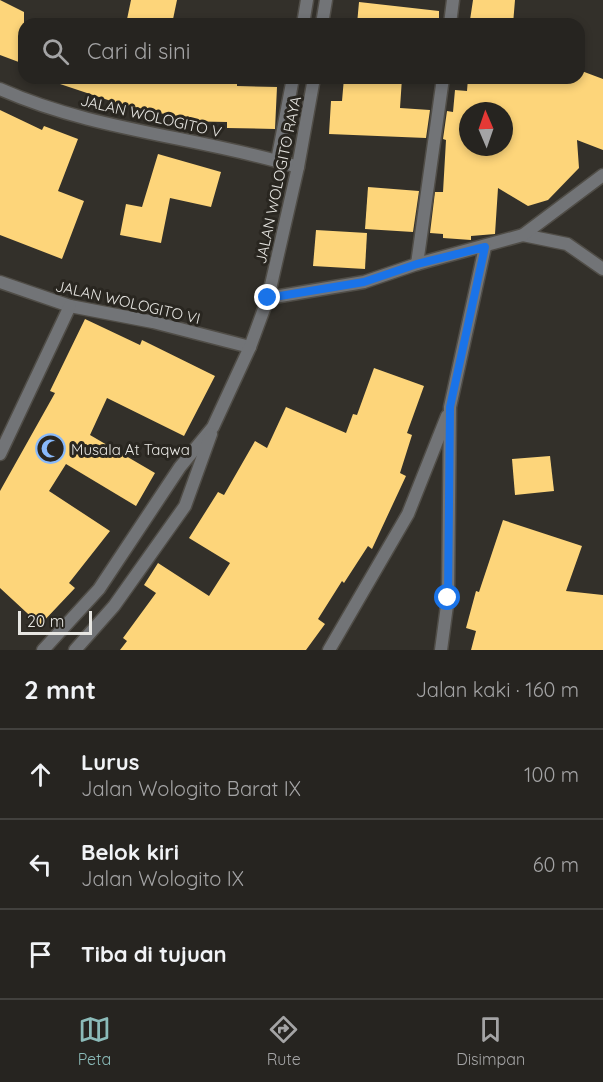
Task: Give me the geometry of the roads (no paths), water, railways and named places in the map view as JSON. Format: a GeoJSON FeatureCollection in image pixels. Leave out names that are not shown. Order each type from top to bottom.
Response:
{"type":"FeatureCollection","features":[{"type":"Feature","properties":{"kind":"street"},"geometry":{"type":"LineString","coordinates":[[304,18],[307,0]]}},
{"type":"Feature","properties":{"kind":"street"},"geometry":{"type":"LineString","coordinates":[[323,18],[326,0]]}},
{"type":"Feature","properties":{"kind":"street"},"geometry":{"type":"LineString","coordinates":[[451,18],[453,0]]}},
{"type":"Feature","properties":{"kind":"street"},"geometry":{"type":"LineString","coordinates":[[277,161],[292,84]]}},
{"type":"Feature","properties":{"kind":"street","name":"JALAN WOLOGITO RAYA"},"geometry":{"type":"LineString","coordinates":[[43,650],[99,589],[180,467],[213,428],[250,347],[268,298],[298,167],[313,84]]}},
{"type":"Feature","properties":{"kind":"street"},"geometry":{"type":"LineString","coordinates":[[417,264],[442,84]]}},
{"type":"Feature","properties":{"kind":"street","name":"JALAN WOLOGITO V"},"geometry":{"type":"LineString","coordinates":[[0,89],[35,104],[298,167]]}},
{"type":"Feature","properties":{"kind":"street"},"geometry":{"type":"LineString","coordinates":[[268,298],[364,282],[417,264],[523,235],[603,175]]}},
{"type":"Feature","properties":{"kind":"street"},"geometry":{"type":"LineString","coordinates":[[523,235],[567,244],[603,269]]}},
{"type":"Feature","properties":{"kind":"street"},"geometry":{"type":"LineString","coordinates":[[328,650],[408,514],[450,407],[485,247]]}},
{"type":"Feature","properties":{"kind":"street","name":"JALAN WOLOGITO VI"},"geometry":{"type":"LineString","coordinates":[[0,282],[70,306],[153,322],[250,347]]}},
{"type":"Feature","properties":{"kind":"street"},"geometry":{"type":"LineString","coordinates":[[0,453],[70,306]]}},
{"type":"Feature","properties":{"kind":"street"},"geometry":{"type":"LineString","coordinates":[[441,650],[448,598],[450,407]]}},
{"type":"Feature","properties":{"kind":"street"},"geometry":{"type":"LineString","coordinates":[[75,650],[114,606],[185,506],[213,428]]}},
{"type":"Feature","properties":{"kind":"place","name":"Musala At Taqwa"},"geometry":{"type":"Point","coordinates":[50,449]}}]}
